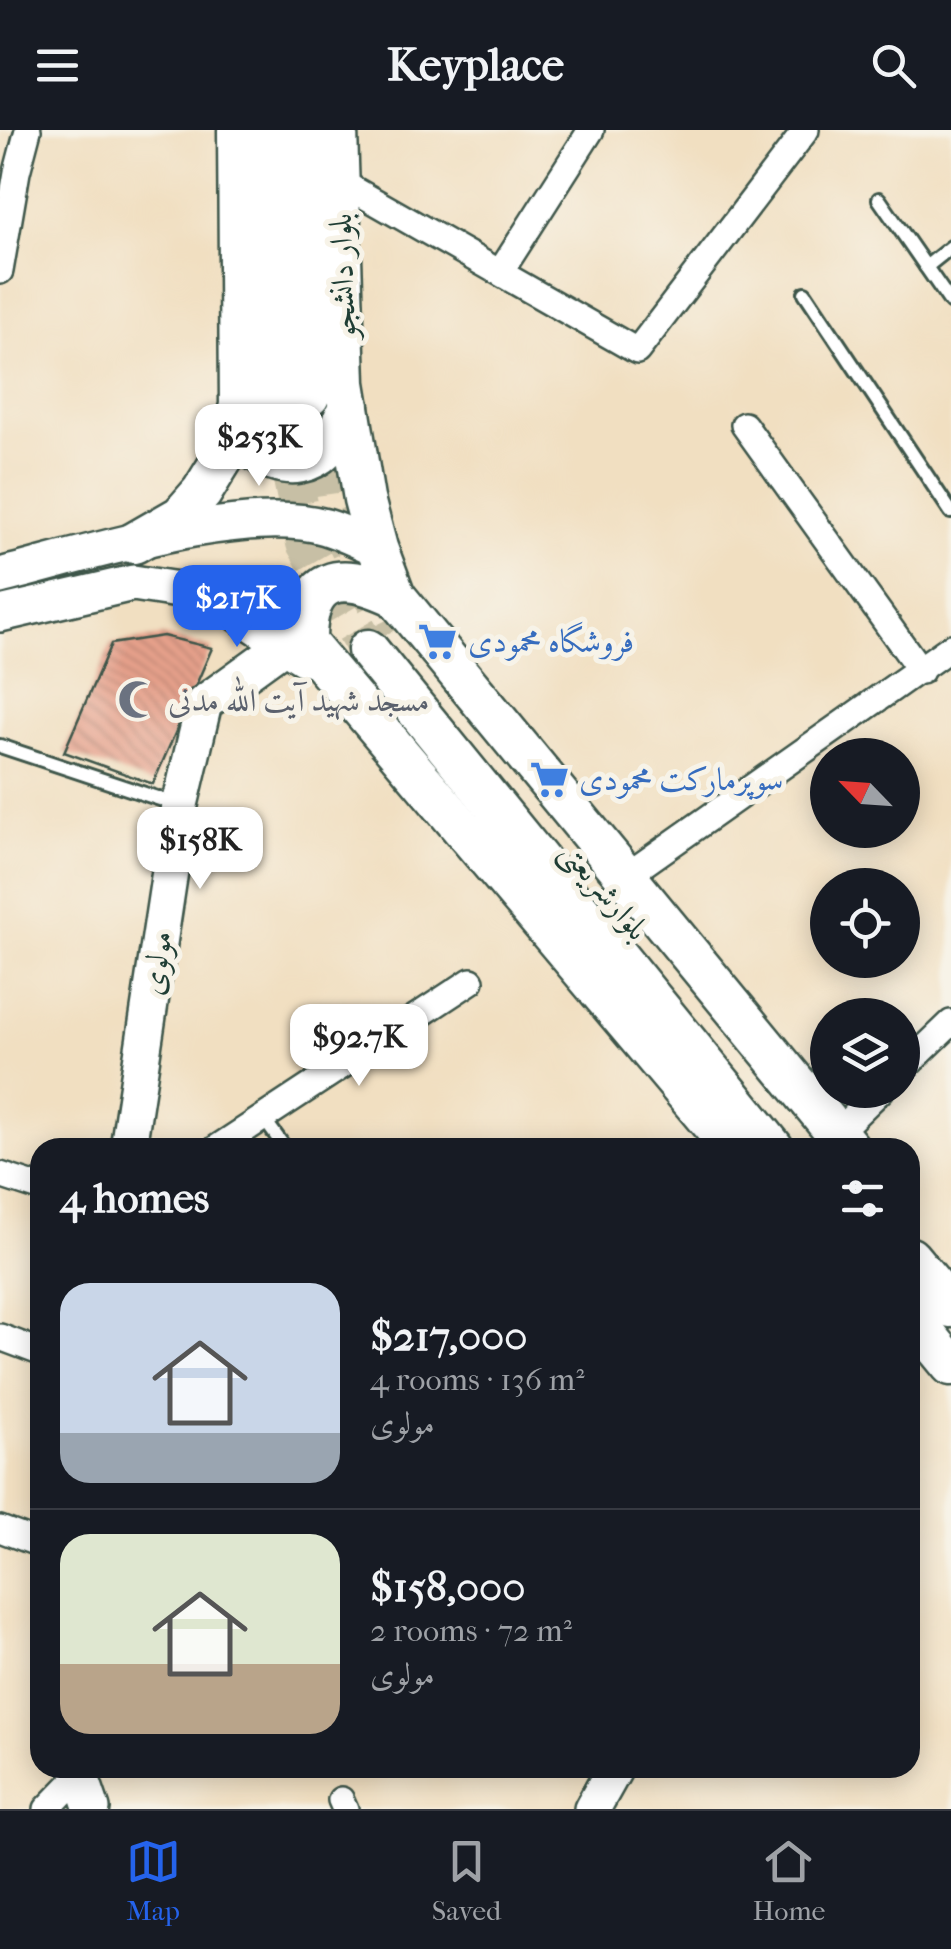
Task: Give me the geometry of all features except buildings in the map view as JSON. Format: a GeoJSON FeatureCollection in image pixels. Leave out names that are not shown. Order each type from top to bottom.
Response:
{"type":"FeatureCollection","features":[{"type":"Feature","properties":{"kind":"main road"},"geometry":{"type":"LineString","coordinates":[[134,544],[181,516],[192,503],[226,453],[240,406],[238,130]]}},
{"type":"Feature","properties":{"kind":"main road","name":"بلوار دانشجو"},"geometry":{"type":"LineString","coordinates":[[272,130],[293,401],[302,130]]}},
{"type":"Feature","properties":{"kind":"main road","name":"بلوار دانشجو"},"geometry":{"type":"LineString","coordinates":[[338,130],[345,382],[376,548],[384,626]]}},
{"type":"Feature","properties":{"kind":"main road"},"geometry":{"type":"LineString","coordinates":[[234,424],[256,452],[274,462],[300,464],[325,450],[348,407]]}},
{"type":"Feature","properties":{"kind":"main road"},"geometry":{"type":"LineString","coordinates":[[0,576],[211,526],[265,521],[324,526],[376,548]]}},
{"type":"Feature","properties":{"kind":"main road"},"geometry":{"type":"LineString","coordinates":[[724,1138],[306,643],[306,614],[320,589],[338,580],[370,584],[384,626],[625,877],[833,1138]]}},
{"type":"Feature","properties":{"kind":"main road"},"geometry":{"type":"LineString","coordinates":[[0,614],[133,583],[211,595],[287,643],[350,696]]}},
{"type":"Feature","properties":{"kind":"main road","name":"بلوارشریعتی"},"geometry":{"type":"LineString","coordinates":[[384,626],[832,1138]]}},
{"type":"Feature","properties":{"kind":"main road","name":"بلوارشریعتی"},"geometry":{"type":"LineString","coordinates":[[384,626],[766,1138]]}},
{"type":"Feature","properties":{"kind":"main road","name":"مولوی"},"geometry":{"type":"LineString","coordinates":[[130,1138],[180,806],[204,703],[287,643]]}},
{"type":"Feature","properties":{"kind":"main road"},"geometry":{"type":"LineString","coordinates":[[925,1295],[951,1365]]}},
{"type":"Feature","properties":{"kind":"main road"},"geometry":{"type":"LineString","coordinates":[[925,1295],[951,1396]]}},
{"type":"Feature","properties":{"kind":"main road"},"geometry":{"type":"LineString","coordinates":[[80,1778],[92,1809]]}},
{"type":"Feature","properties":{"kind":"main road"},"geometry":{"type":"LineString","coordinates":[[592,1809],[609,1778]]}},
{"type":"Feature","properties":{"kind":"street"},"geometry":{"type":"LineString","coordinates":[[0,271],[28,130]]}},
{"type":"Feature","properties":{"kind":"street"},"geometry":{"type":"LineString","coordinates":[[501,271],[591,130]]}},
{"type":"Feature","properties":{"kind":"street"},"geometry":{"type":"LineString","coordinates":[[339,180],[637,351],[806,130]]}},
{"type":"Feature","properties":{"kind":"street"},"geometry":{"type":"LineString","coordinates":[[744,425],[921,671]]}},
{"type":"Feature","properties":{"kind":"street"},"geometry":{"type":"LineString","coordinates":[[625,877],[921,671],[951,646]]}},
{"type":"Feature","properties":{"kind":"street"},"geometry":{"type":"LineString","coordinates":[[233,1138],[471,981]]}},
{"type":"Feature","properties":{"kind":"street"},"geometry":{"type":"LineString","coordinates":[[920,1053],[951,1023]]}},
{"type":"Feature","properties":{"kind":"street"},"geometry":{"type":"LineString","coordinates":[[839,1138],[865,1108]]}},
{"type":"Feature","properties":{"kind":"street"},"geometry":{"type":"LineString","coordinates":[[0,1176],[30,1185]]}},
{"type":"Feature","properties":{"kind":"street"},"geometry":{"type":"LineString","coordinates":[[0,1336],[30,1348]]}},
{"type":"Feature","properties":{"kind":"street"},"geometry":{"type":"LineString","coordinates":[[0,1529],[30,1540]]}},
{"type":"Feature","properties":{"kind":"street"},"geometry":{"type":"LineString","coordinates":[[47,1809],[73,1778]]}},
{"type":"Feature","properties":{"kind":"lane"},"geometry":{"type":"LineString","coordinates":[[879,198],[951,304]]}},
{"type":"Feature","properties":{"kind":"lane"},"geometry":{"type":"LineString","coordinates":[[926,266],[951,247]]}},
{"type":"Feature","properties":{"kind":"lane"},"geometry":{"type":"LineString","coordinates":[[805,293],[951,512]]}},
{"type":"Feature","properties":{"kind":"lane"},"geometry":{"type":"LineString","coordinates":[[0,746],[180,806]]}},
{"type":"Feature","properties":{"kind":"lane"},"geometry":{"type":"LineString","coordinates":[[264,1119],[278,1138]]}},
{"type":"Feature","properties":{"kind":"tunnel"},"geometry":{"type":"LineString","coordinates":[[309,396],[324,495],[391,632]]}},
{"type":"Feature","properties":{"kind":"tunnel"},"geometry":{"type":"LineString","coordinates":[[278,406],[306,543],[368,650]]}},
{"type":"Feature","properties":{"kind":"place","name":"فروشگاه محمودی"},"geometry":{"type":"Point","coordinates":[438,641]}},
{"type":"Feature","properties":{"kind":"place","name":"مسجد شهید آیت الله مدنی"},"geometry":{"type":"Point","coordinates":[138,700]}},
{"type":"Feature","properties":{"kind":"place","name":"سوپرمارکت محمودی"},"geometry":{"type":"Point","coordinates":[549,779]}}]}
